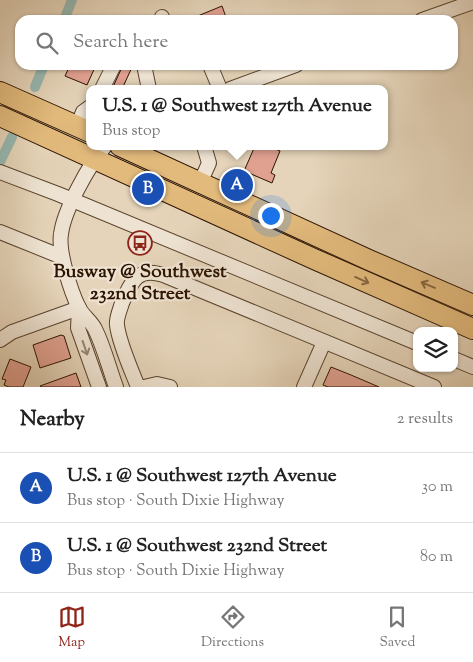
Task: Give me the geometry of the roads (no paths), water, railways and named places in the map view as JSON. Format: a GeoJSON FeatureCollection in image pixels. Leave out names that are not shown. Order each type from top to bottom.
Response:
{"type":"FeatureCollection","features":[{"type":"Feature","properties":{"kind":"highway"},"geometry":{"type":"LineString","coordinates":[[0,92],[83,129]]}},
{"type":"Feature","properties":{"kind":"highway"},"geometry":{"type":"LineString","coordinates":[[0,102],[86,144]]}},
{"type":"Feature","properties":{"kind":"highway"},"geometry":{"type":"LineString","coordinates":[[0,116],[86,146]]}},
{"type":"Feature","properties":{"kind":"highway"},"geometry":{"type":"LineString","coordinates":[[98,150],[130,160],[218,202],[352,261],[369,260]]}},
{"type":"Feature","properties":{"kind":"highway"},"geometry":{"type":"LineString","coordinates":[[98,150],[314,259],[473,328]]}},
{"type":"Feature","properties":{"kind":"highway"},"geometry":{"type":"LineString","coordinates":[[129,150],[369,260],[473,305]]}},
{"type":"Feature","properties":{"kind":"street"},"geometry":{"type":"LineString","coordinates":[[436,15],[473,2]]}},
{"type":"Feature","properties":{"kind":"street"},"geometry":{"type":"LineString","coordinates":[[104,85],[112,70]]}},
{"type":"Feature","properties":{"kind":"street"},"geometry":{"type":"LineString","coordinates":[[145,70],[147,85]]}},
{"type":"Feature","properties":{"kind":"street"},"geometry":{"type":"LineString","coordinates":[[212,70],[218,85]]}},
{"type":"Feature","properties":{"kind":"street"},"geometry":{"type":"LineString","coordinates":[[241,85],[282,70]]}},
{"type":"Feature","properties":{"kind":"street"},"geometry":{"type":"LineString","coordinates":[[83,129],[83,112],[86,110]]}},
{"type":"Feature","properties":{"kind":"street"},"geometry":{"type":"LineString","coordinates":[[96,150],[61,232],[62,257],[79,308],[95,328],[116,387]]}},
{"type":"Feature","properties":{"kind":"street"},"geometry":{"type":"LineString","coordinates":[[200,183],[209,163],[205,150]]}},
{"type":"Feature","properties":{"kind":"street"},"geometry":{"type":"LineString","coordinates":[[0,172],[73,200],[413,341]]}},
{"type":"Feature","properties":{"kind":"street"},"geometry":{"type":"LineString","coordinates":[[0,232],[62,257]]}},
{"type":"Feature","properties":{"kind":"street"},"geometry":{"type":"LineString","coordinates":[[138,387],[116,322],[128,288],[141,274],[153,272],[434,387]]}},
{"type":"Feature","properties":{"kind":"street"},"geometry":{"type":"LineString","coordinates":[[0,340],[12,332],[79,308]]}},
{"type":"Feature","properties":{"kind":"street"},"geometry":{"type":"LineString","coordinates":[[79,308],[78,328],[99,387]]}},
{"type":"Feature","properties":{"kind":"street"},"geometry":{"type":"LineString","coordinates":[[304,387],[324,342]]}},
{"type":"Feature","properties":{"kind":"street"},"geometry":{"type":"LineString","coordinates":[[458,360],[473,366]]}},
{"type":"Feature","properties":{"kind":"street"},"geometry":{"type":"LineString","coordinates":[[144,387],[157,384],[170,387]]}},
{"type":"Feature","properties":{"kind":"waterway"},"geometry":{"type":"LineString","coordinates":[[66,15],[72,0]]}},
{"type":"Feature","properties":{"kind":"waterway"},"geometry":{"type":"LineString","coordinates":[[35,87],[42,70]]}},
{"type":"Feature","properties":{"kind":"waterway"},"geometry":{"type":"LineString","coordinates":[[0,162],[12,137]]}},
{"type":"Feature","properties":{"kind":"place","name":"U.S. 1 @ Southwest 127th Avenue"},"geometry":{"type":"Point","coordinates":[237,185]}},
{"type":"Feature","properties":{"kind":"place","name":"U.S. 1 @ Southwest 232nd Street"},"geometry":{"type":"Point","coordinates":[148,189]}},
{"type":"Feature","properties":{"kind":"place","name":"Busway @ Southwest 232nd Street"},"geometry":{"type":"Point","coordinates":[140,243]}}]}
